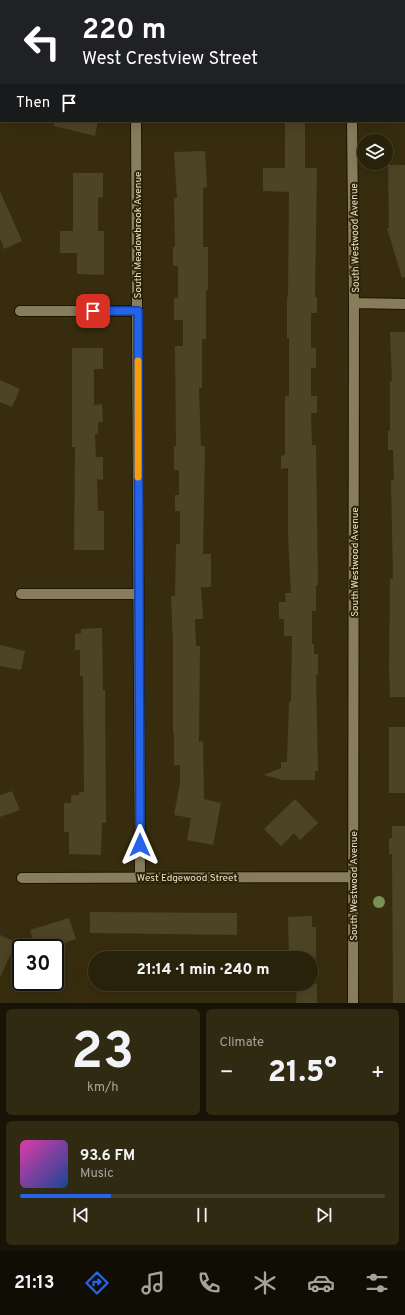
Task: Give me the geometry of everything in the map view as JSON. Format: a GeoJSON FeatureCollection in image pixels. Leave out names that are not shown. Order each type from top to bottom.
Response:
{"type":"FeatureCollection","features":[{"type":"Feature","properties":{"kind":"street","name":"South Meadowbrook Avenue"},"geometry":{"type":"LineString","coordinates":[[136,122],[140,877]]}},
{"type":"Feature","properties":{"kind":"street","name":"South Westwood Avenue"},"geometry":{"type":"LineString","coordinates":[[352,122],[354,303],[353,1003]]}},
{"type":"Feature","properties":{"kind":"street"},"geometry":{"type":"LineString","coordinates":[[354,303],[405,304]]}},
{"type":"Feature","properties":{"kind":"street"},"geometry":{"type":"LineString","coordinates":[[20,311],[138,311]]}},
{"type":"Feature","properties":{"kind":"street"},"geometry":{"type":"LineString","coordinates":[[21,594],[139,594]]}},
{"type":"Feature","properties":{"kind":"street","name":"West Edgewood Street"},"geometry":{"type":"LineString","coordinates":[[22,878],[353,877]]}},
{"type":"Feature","properties":{"kind":"building"},"geometry":{"type":"Polygon","coordinates":[[[54,122],[98,122],[95,136],[54,126],[54,122]]]}},
{"type":"Feature","properties":{"kind":"building"},"geometry":{"type":"Polygon","coordinates":[[[285,122],[305,122],[305,168],[317,168],[315,297],[317,297],[317,313],[311,313],[311,348],[316,348],[316,368],[311,368],[311,396],[317,396],[317,413],[311,413],[312,445],[316,445],[318,585],[316,585],[316,611],[312,611],[312,644],[314,644],[314,654],[318,654],[318,675],[316,675],[318,771],[315,771],[315,780],[282,780],[264,775],[281,768],[281,762],[287,762],[289,702],[291,702],[292,636],[284,636],[284,619],[279,619],[279,602],[286,602],[285,593],[291,593],[288,536],[288,468],[281,469],[281,456],[285,455],[285,396],[289,396],[287,297],[289,192],[263,191],[263,168],[285,168],[285,122]]]}},
{"type":"Feature","properties":{"kind":"building"},"geometry":{"type":"Polygon","coordinates":[[[205,151],[207,187],[203,188],[203,247],[208,247],[208,290],[206,290],[206,339],[202,339],[202,388],[199,388],[201,446],[205,446],[203,554],[211,554],[211,587],[201,587],[203,619],[195,619],[196,646],[200,646],[199,742],[203,741],[204,799],[221,803],[213,845],[187,840],[191,818],[174,815],[180,783],[180,765],[174,765],[171,596],[175,596],[176,544],[180,544],[180,511],[175,511],[175,495],[179,495],[179,470],[174,470],[174,446],[176,446],[175,346],[183,346],[183,320],[174,320],[174,298],[178,298],[178,266],[173,266],[173,247],[175,247],[174,198],[177,198],[174,152],[205,151]]]}},
{"type":"Feature","properties":{"kind":"building"},"geometry":{"type":"Polygon","coordinates":[[[393,165],[405,165],[405,277],[402,278],[387,228],[389,228],[388,170],[393,170],[393,165]]]}},
{"type":"Feature","properties":{"kind":"building"},"geometry":{"type":"Polygon","coordinates":[[[73,173],[103,173],[103,197],[98,198],[98,231],[104,231],[104,275],[77,274],[77,253],[60,253],[60,231],[73,231],[73,173]]]}},
{"type":"Feature","properties":{"kind":"building"},"geometry":{"type":"Polygon","coordinates":[[[0,191],[22,241],[4,249],[0,238],[0,191]]]}},
{"type":"Feature","properties":{"kind":"building"},"geometry":{"type":"Polygon","coordinates":[[[390,332],[405,332],[405,697],[390,697],[390,579],[393,579],[391,480],[394,480],[393,450],[388,450],[388,431],[390,431],[390,381],[392,381],[390,332]]]}},
{"type":"Feature","properties":{"kind":"building"},"geometry":{"type":"Polygon","coordinates":[[[72,348],[103,348],[103,369],[94,369],[94,405],[102,404],[103,422],[98,422],[98,434],[95,434],[96,457],[103,457],[103,480],[97,479],[98,511],[104,511],[104,550],[74,550],[75,447],[72,447],[72,348]]]}},
{"type":"Feature","properties":{"kind":"building"},"geometry":{"type":"Polygon","coordinates":[[[0,380],[20,389],[12,407],[0,402],[0,380]]]}},
{"type":"Feature","properties":{"kind":"building"},"geometry":{"type":"Polygon","coordinates":[[[102,628],[103,690],[105,690],[106,823],[102,823],[101,855],[69,854],[69,832],[64,832],[64,803],[71,803],[71,795],[79,795],[79,792],[84,792],[83,676],[80,676],[80,650],[75,650],[75,634],[81,633],[81,629],[102,628]]]}},
{"type":"Feature","properties":{"kind":"building"},"geometry":{"type":"Polygon","coordinates":[[[0,645],[25,651],[21,670],[0,666],[0,645]]]}},
{"type":"Feature","properties":{"kind":"building"},"geometry":{"type":"Polygon","coordinates":[[[389,727],[405,727],[405,793],[389,793],[389,727]]]}},
{"type":"Feature","properties":{"kind":"building"},"geometry":{"type":"Polygon","coordinates":[[[12,791],[20,810],[0,817],[0,795],[12,791]]]}},
{"type":"Feature","properties":{"kind":"building"},"geometry":{"type":"Polygon","coordinates":[[[295,799],[318,823],[300,840],[294,833],[281,846],[264,829],[295,799]]]}},
{"type":"Feature","properties":{"kind":"building"},"geometry":{"type":"Polygon","coordinates":[[[392,826],[405,826],[405,1003],[393,1003],[392,854],[389,854],[389,838],[392,838],[392,826]]]}},
{"type":"Feature","properties":{"kind":"building"},"geometry":{"type":"Polygon","coordinates":[[[90,912],[237,913],[237,935],[90,933],[90,912]]]}},
{"type":"Feature","properties":{"kind":"building"},"geometry":{"type":"Polygon","coordinates":[[[312,916],[312,927],[316,927],[316,951],[289,951],[288,917],[312,916]]]}},
{"type":"Feature","properties":{"kind":"building"},"geometry":{"type":"Polygon","coordinates":[[[69,918],[76,939],[64,943],[64,939],[33,939],[30,930],[69,918]]]}},
{"type":"Feature","properties":{"kind":"building"},"geometry":{"type":"Polygon","coordinates":[[[0,935],[12,940],[12,951],[0,978],[0,935]]]}},
{"type":"Feature","properties":{"kind":"building"},"geometry":{"type":"Polygon","coordinates":[[[297,991],[317,991],[317,1003],[296,1003],[297,991]]]}},
{"type":"Feature","properties":{"kind":"slow traffic"},"geometry":{"type":"LineString","coordinates":[[138,361],[138,477]]}},
{"type":"Feature","properties":{"kind":"route"},"geometry":{"type":"LineString","coordinates":[[93,311],[138,311],[140,845]]}}]}
